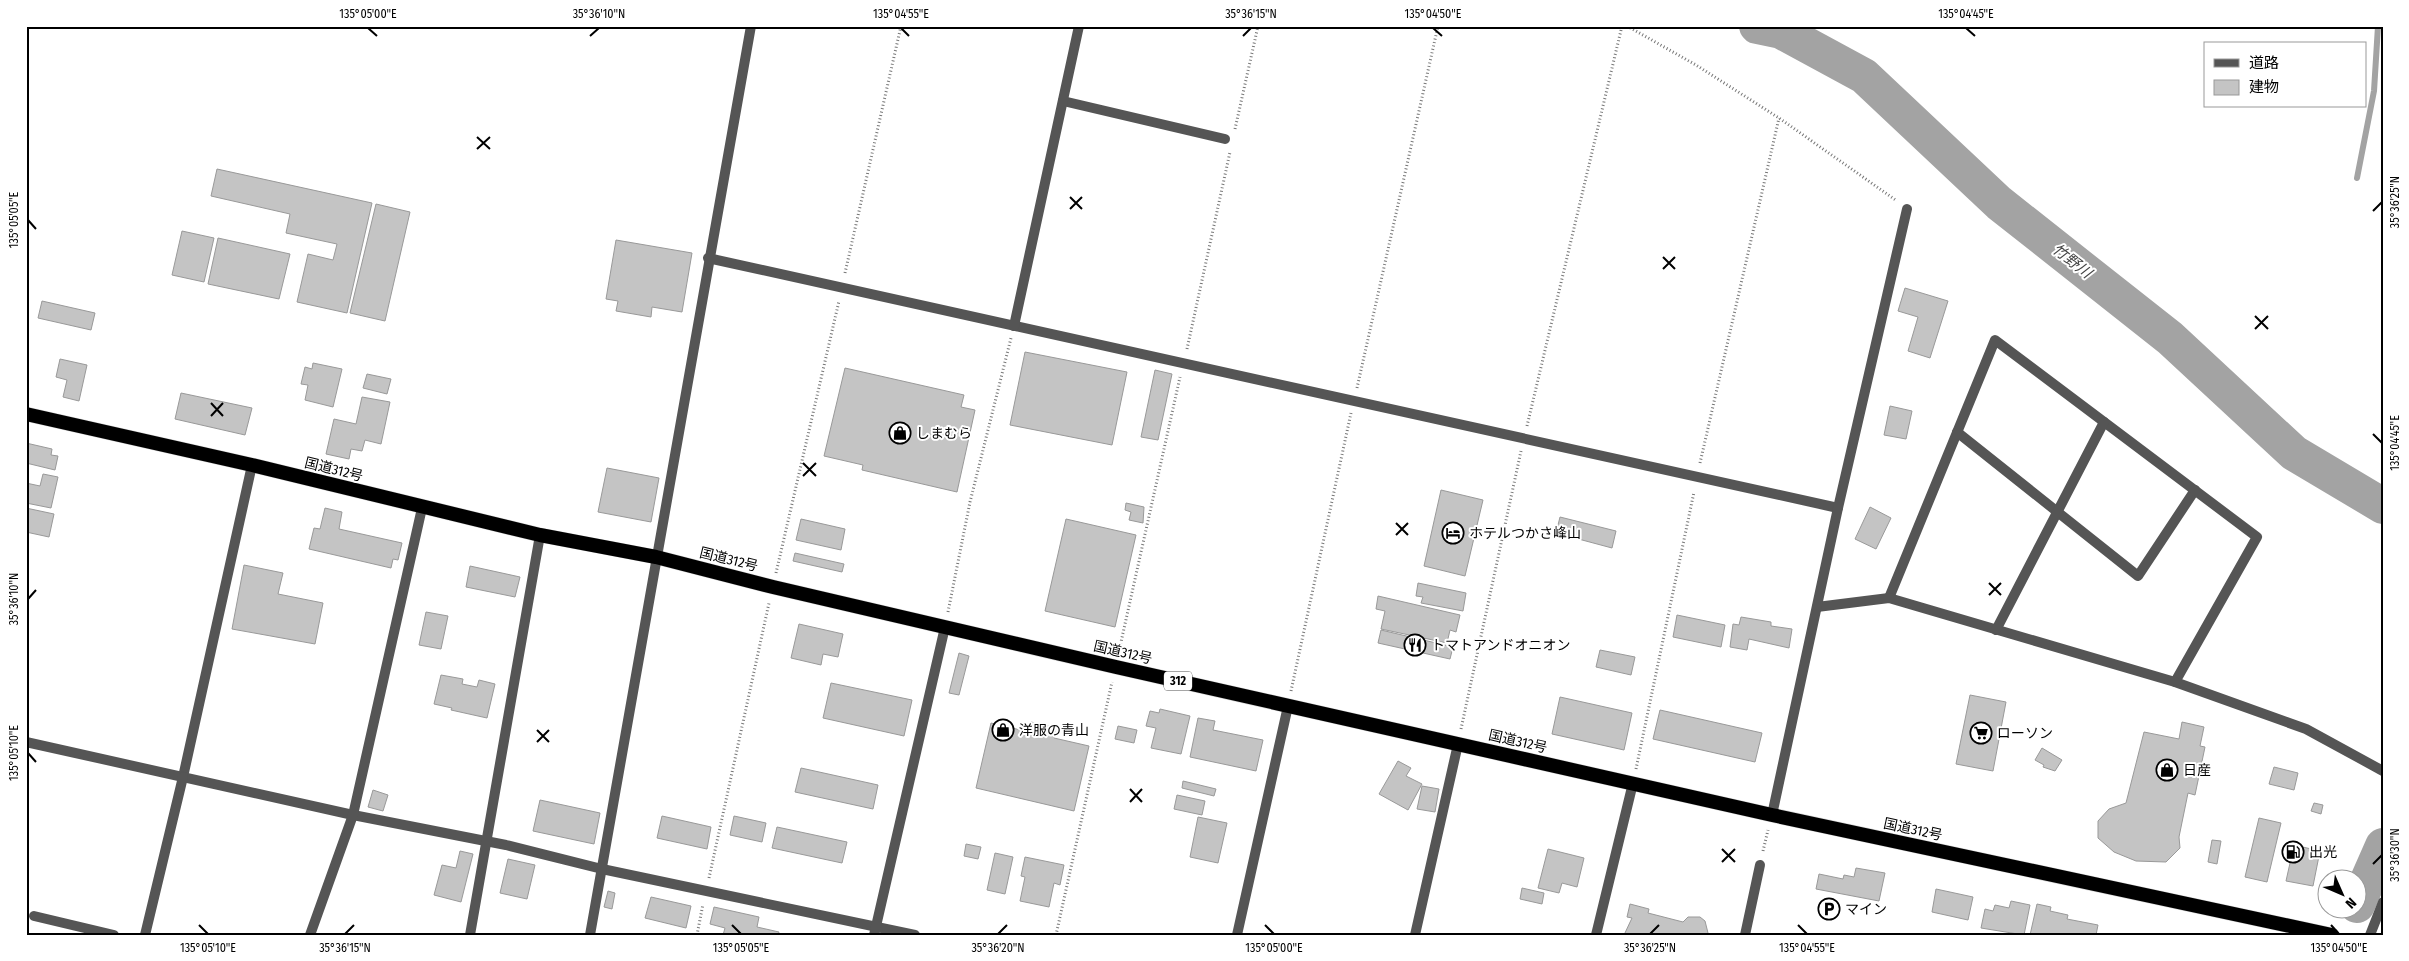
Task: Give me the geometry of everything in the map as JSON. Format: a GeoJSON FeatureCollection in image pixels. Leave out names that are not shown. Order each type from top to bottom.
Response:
{"type":"FeatureCollection","features":[{"type":"Feature","properties":{"kind":"highway","name":"国道312号"},"geometry":{"type":"LineString","coordinates":[[26,414],[540,535],[656,557],[945,628],[1288,706],[1772,815],[2332,935]]}},
{"type":"Feature","properties":{"kind":"street"},"geometry":{"type":"LineString","coordinates":[[590,935],[750,26]]}},
{"type":"Feature","properties":{"kind":"street"},"geometry":{"type":"LineString","coordinates":[[1014,326],[1079,26]]}},
{"type":"Feature","properties":{"kind":"street"},"geometry":{"type":"LineString","coordinates":[[1063,101],[1225,138]]}},
{"type":"Feature","properties":{"kind":"street"},"geometry":{"type":"LineString","coordinates":[[1772,815],[1838,508],[1907,209]]}},
{"type":"Feature","properties":{"kind":"street"},"geometry":{"type":"LineString","coordinates":[[708,258],[1838,508]]}},
{"type":"Feature","properties":{"kind":"street"},"geometry":{"type":"LineString","coordinates":[[1889,598],[1995,340],[2257,537],[2175,682]]}},
{"type":"Feature","properties":{"kind":"street"},"geometry":{"type":"LineString","coordinates":[[1996,630],[2104,422]]}},
{"type":"Feature","properties":{"kind":"street"},"geometry":{"type":"LineString","coordinates":[[1957,432],[2138,576],[2195,490]]}},
{"type":"Feature","properties":{"kind":"street"},"geometry":{"type":"LineString","coordinates":[[145,935],[183,777],[252,466]]}},
{"type":"Feature","properties":{"kind":"street"},"geometry":{"type":"LineString","coordinates":[[310,935],[353,815],[422,508]]}},
{"type":"Feature","properties":{"kind":"street"},"geometry":{"type":"LineString","coordinates":[[470,935],[540,535]]}},
{"type":"Feature","properties":{"kind":"street"},"geometry":{"type":"LineString","coordinates":[[1817,607],[1889,598],[2175,682],[2306,729],[2383,771]]}},
{"type":"Feature","properties":{"kind":"street"},"geometry":{"type":"LineString","coordinates":[[876,930],[945,628]]}},
{"type":"Feature","properties":{"kind":"street"},"geometry":{"type":"LineString","coordinates":[[1237,935],[1288,706]]}},
{"type":"Feature","properties":{"kind":"street"},"geometry":{"type":"LineString","coordinates":[[26,742],[353,815],[487,841],[602,869],[706,890],[876,930],[915,935]]}},
{"type":"Feature","properties":{"kind":"street"},"geometry":{"type":"LineString","coordinates":[[1415,935],[1458,744]]}},
{"type":"Feature","properties":{"kind":"street"},"geometry":{"type":"LineString","coordinates":[[1596,935],[1633,783]]}},
{"type":"Feature","properties":{"kind":"street"},"geometry":{"type":"LineString","coordinates":[[1745,935],[1760,865]]}},
{"type":"Feature","properties":{"kind":"street"},"geometry":{"type":"LineString","coordinates":[[2370,935],[2383,902]]}},
{"type":"Feature","properties":{"kind":"street"},"geometry":{"type":"LineString","coordinates":[[34,916],[114,935]]}},
{"type":"Feature","properties":{"kind":"path"},"geometry":{"type":"LineString","coordinates":[[697,935],[773,587],[900,26]]}},
{"type":"Feature","properties":{"kind":"path"},"geometry":{"type":"LineString","coordinates":[[1288,706],[1438,26]]}},
{"type":"Feature","properties":{"kind":"path"},"geometry":{"type":"LineString","coordinates":[[1458,744],[1524,439],[1622,26]]}},
{"type":"Feature","properties":{"kind":"path"},"geometry":{"type":"LineString","coordinates":[[1627,26],[1696,65],[1779,118],[1907,209]]}},
{"type":"Feature","properties":{"kind":"path"},"geometry":{"type":"LineString","coordinates":[[1633,783],[1697,477],[1779,118]]}},
{"type":"Feature","properties":{"kind":"path"},"geometry":{"type":"LineString","coordinates":[[945,628],[970,502],[1014,326]]}},
{"type":"Feature","properties":{"kind":"path"},"geometry":{"type":"LineString","coordinates":[[1056,935],[1116,667]]}},
{"type":"Feature","properties":{"kind":"path"},"geometry":{"type":"LineString","coordinates":[[1760,865],[1772,815]]}},
{"type":"Feature","properties":{"kind":"building"},"geometry":{"type":"Polygon","coordinates":[[[217,169],[372,203],[347,313],[297,302],[308,254],[333,260],[337,244],[286,233],[290,214],[211,196],[217,169]]]}},
{"type":"Feature","properties":{"kind":"building"},"geometry":{"type":"Polygon","coordinates":[[[376,204],[410,212],[385,321],[350,313],[376,204]]]}},
{"type":"Feature","properties":{"kind":"building"},"geometry":{"type":"Polygon","coordinates":[[[182,231],[214,238],[204,282],[172,275],[182,231]]]}},
{"type":"Feature","properties":{"kind":"building"},"geometry":{"type":"Polygon","coordinates":[[[218,238],[290,254],[279,299],[208,284],[218,238]]]}},
{"type":"Feature","properties":{"kind":"building"},"geometry":{"type":"Polygon","coordinates":[[[616,240],[692,253],[682,312],[652,307],[651,317],[616,311],[618,301],[606,299],[616,240]]]}},
{"type":"Feature","properties":{"kind":"building"},"geometry":{"type":"Polygon","coordinates":[[[1905,288],[1948,301],[1930,358],[1908,351],[1918,317],[1898,311],[1905,288]]]}},
{"type":"Feature","properties":{"kind":"building"},"geometry":{"type":"Polygon","coordinates":[[[42,301],[95,313],[91,330],[38,318],[42,301]]]}},
{"type":"Feature","properties":{"kind":"building"},"geometry":{"type":"Polygon","coordinates":[[[1025,352],[1127,372],[1112,445],[1010,425],[1025,352]]]}},
{"type":"Feature","properties":{"kind":"building"},"geometry":{"type":"Polygon","coordinates":[[[60,359],[87,365],[79,401],[63,397],[67,380],[56,377],[60,359]]]}},
{"type":"Feature","properties":{"kind":"building"},"geometry":{"type":"Polygon","coordinates":[[[313,363],[342,369],[333,407],[305,400],[308,385],[301,384],[305,367],[312,369],[313,363]]]}},
{"type":"Feature","properties":{"kind":"building","name":"しまむら"},"geometry":{"type":"Polygon","coordinates":[[[845,368],[964,395],[961,407],[975,410],[957,492],[862,470],[863,465],[824,456],[845,368]]]}},
{"type":"Feature","properties":{"kind":"building"},"geometry":{"type":"Polygon","coordinates":[[[1155,370],[1172,374],[1158,440],[1141,437],[1155,370]]]}},
{"type":"Feature","properties":{"kind":"building"},"geometry":{"type":"Polygon","coordinates":[[[367,374],[391,379],[387,394],[363,388],[367,374]]]}},
{"type":"Feature","properties":{"kind":"building"},"geometry":{"type":"Polygon","coordinates":[[[181,393],[252,408],[245,435],[175,419],[181,393]]]}},
{"type":"Feature","properties":{"kind":"building"},"geometry":{"type":"Polygon","coordinates":[[[362,397],[390,402],[381,444],[365,440],[362,451],[351,449],[349,459],[326,454],[334,419],[356,424],[362,397]]]}},
{"type":"Feature","properties":{"kind":"building"},"geometry":{"type":"Polygon","coordinates":[[[1890,406],[1912,411],[1906,439],[1884,435],[1890,406]]]}},
{"type":"Feature","properties":{"kind":"building"},"geometry":{"type":"Polygon","coordinates":[[[26,443],[52,449],[51,455],[58,456],[55,470],[26,463],[26,443]]]}},
{"type":"Feature","properties":{"kind":"building"},"geometry":{"type":"Polygon","coordinates":[[[607,468],[659,478],[651,522],[598,512],[607,468]]]}},
{"type":"Feature","properties":{"kind":"building"},"geometry":{"type":"Polygon","coordinates":[[[43,474],[58,477],[51,508],[26,503],[26,483],[40,486],[43,474]]]}},
{"type":"Feature","properties":{"kind":"building","name":"ホテルつかさ峰山"},"geometry":{"type":"Polygon","coordinates":[[[1441,490],[1483,500],[1465,576],[1424,566],[1441,490]]]}},
{"type":"Feature","properties":{"kind":"building"},"geometry":{"type":"Polygon","coordinates":[[[1126,503],[1144,507],[1143,523],[1129,520],[1131,512],[1125,510],[1126,503]]]}},
{"type":"Feature","properties":{"kind":"building"},"geometry":{"type":"Polygon","coordinates":[[[1870,507],[1891,518],[1876,549],[1855,539],[1870,507]]]}},
{"type":"Feature","properties":{"kind":"building"},"geometry":{"type":"Polygon","coordinates":[[[26,508],[54,514],[49,537],[26,532],[26,508]]]}},
{"type":"Feature","properties":{"kind":"building"},"geometry":{"type":"Polygon","coordinates":[[[325,508],[342,512],[339,529],[402,543],[398,560],[393,559],[391,568],[309,549],[314,528],[320,529],[325,508]]]}},
{"type":"Feature","properties":{"kind":"building"},"geometry":{"type":"Polygon","coordinates":[[[1560,517],[1616,531],[1612,548],[1556,533],[1560,517]]]}},
{"type":"Feature","properties":{"kind":"building"},"geometry":{"type":"Polygon","coordinates":[[[801,519],[845,529],[841,550],[796,540],[801,519]]]}},
{"type":"Feature","properties":{"kind":"building"},"geometry":{"type":"Polygon","coordinates":[[[1066,519],[1136,535],[1115,627],[1045,611],[1066,519]]]}},
{"type":"Feature","properties":{"kind":"building"},"geometry":{"type":"Polygon","coordinates":[[[795,553],[844,564],[842,572],[793,561],[795,553]]]}},
{"type":"Feature","properties":{"kind":"building"},"geometry":{"type":"Polygon","coordinates":[[[244,565],[283,573],[278,594],[323,603],[315,644],[232,629],[244,565]]]}},
{"type":"Feature","properties":{"kind":"building"},"geometry":{"type":"Polygon","coordinates":[[[470,566],[520,577],[515,597],[466,587],[470,566]]]}},
{"type":"Feature","properties":{"kind":"building"},"geometry":{"type":"Polygon","coordinates":[[[1418,583],[1466,593],[1463,611],[1421,603],[1423,597],[1416,596],[1418,583]]]}},
{"type":"Feature","properties":{"kind":"building"},"geometry":{"type":"Polygon","coordinates":[[[1378,596],[1460,615],[1456,632],[1450,630],[1447,643],[1381,629],[1385,611],[1376,609],[1378,596]]]}},
{"type":"Feature","properties":{"kind":"building"},"geometry":{"type":"Polygon","coordinates":[[[426,612],[448,616],[441,649],[419,645],[426,612]]]}},
{"type":"Feature","properties":{"kind":"building"},"geometry":{"type":"Polygon","coordinates":[[[1677,615],[1725,625],[1721,647],[1673,637],[1677,615]]]}},
{"type":"Feature","properties":{"kind":"building"},"geometry":{"type":"Polygon","coordinates":[[[1741,617],[1771,622],[1771,626],[1792,629],[1789,648],[1749,639],[1747,650],[1730,647],[1733,624],[1739,625],[1741,617]]]}},
{"type":"Feature","properties":{"kind":"building"},"geometry":{"type":"Polygon","coordinates":[[[799,624],[843,634],[838,657],[823,654],[821,665],[791,658],[799,624]]]}},
{"type":"Feature","properties":{"kind":"building","name":"トマトアンドオニオン"},"geometry":{"type":"Polygon","coordinates":[[[1381,630],[1453,647],[1450,659],[1378,643],[1381,630]]]}},
{"type":"Feature","properties":{"kind":"building"},"geometry":{"type":"Polygon","coordinates":[[[1600,650],[1635,657],[1631,675],[1596,667],[1600,650]]]}},
{"type":"Feature","properties":{"kind":"building"},"geometry":{"type":"Polygon","coordinates":[[[959,653],[969,656],[959,695],[949,693],[959,653]]]}},
{"type":"Feature","properties":{"kind":"building"},"geometry":{"type":"Polygon","coordinates":[[[441,675],[463,679],[462,684],[477,687],[479,680],[495,684],[487,718],[434,704],[441,675]]]}},
{"type":"Feature","properties":{"kind":"building"},"geometry":{"type":"Polygon","coordinates":[[[831,683],[912,700],[904,736],[823,718],[831,683]]]}},
{"type":"Feature","properties":{"kind":"building","name":"ローソン"},"geometry":{"type":"Polygon","coordinates":[[[1970,695],[2006,702],[1993,771],[1956,764],[1970,695]]]}},
{"type":"Feature","properties":{"kind":"building"},"geometry":{"type":"Polygon","coordinates":[[[1560,697],[1632,713],[1624,750],[1552,734],[1560,697]]]}},
{"type":"Feature","properties":{"kind":"building"},"geometry":{"type":"Polygon","coordinates":[[[1160,709],[1190,716],[1181,754],[1151,748],[1156,728],[1146,726],[1150,711],[1159,713],[1160,709]]]}},
{"type":"Feature","properties":{"kind":"building"},"geometry":{"type":"Polygon","coordinates":[[[1660,710],[1762,733],[1755,762],[1653,739],[1660,710]]]}},
{"type":"Feature","properties":{"kind":"building"},"geometry":{"type":"Polygon","coordinates":[[[1198,718],[1215,721],[1213,730],[1263,740],[1256,771],[1190,757],[1198,718]]]}},
{"type":"Feature","properties":{"kind":"building"},"geometry":{"type":"Polygon","coordinates":[[[1031,722],[1056,728],[1054,738],[1089,746],[1074,811],[976,788],[991,723],[1029,732],[1031,722]]]}},
{"type":"Feature","properties":{"kind":"building","name":"日産"},"geometry":{"type":"Polygon","coordinates":[[[2182,722],[2204,727],[2200,746],[2205,747],[2195,795],[2188,793],[2179,837],[2180,848],[2166,862],[2136,861],[2114,852],[2098,838],[2098,821],[2109,809],[2126,803],[2144,732],[2179,739],[2182,722]]]}},
{"type":"Feature","properties":{"kind":"building"},"geometry":{"type":"Polygon","coordinates":[[[1118,726],[1137,730],[1134,743],[1115,739],[1118,726]]]}},
{"type":"Feature","properties":{"kind":"building"},"geometry":{"type":"Polygon","coordinates":[[[2042,748],[2062,760],[2055,771],[2043,767],[2044,765],[2035,760],[2042,748]]]}},
{"type":"Feature","properties":{"kind":"building"},"geometry":{"type":"Polygon","coordinates":[[[1398,761],[1411,768],[1406,776],[1422,784],[1408,810],[1379,794],[1398,761]]]}},
{"type":"Feature","properties":{"kind":"building"},"geometry":{"type":"Polygon","coordinates":[[[2274,767],[2298,773],[2294,790],[2269,784],[2274,767]]]}},
{"type":"Feature","properties":{"kind":"building"},"geometry":{"type":"Polygon","coordinates":[[[801,768],[878,785],[873,809],[795,792],[801,768]]]}},
{"type":"Feature","properties":{"kind":"building"},"geometry":{"type":"Polygon","coordinates":[[[1183,781],[1216,789],[1214,796],[1182,788],[1183,781]]]}},
{"type":"Feature","properties":{"kind":"building"},"geometry":{"type":"Polygon","coordinates":[[[1422,786],[1439,789],[1435,812],[1417,809],[1422,786]]]}},
{"type":"Feature","properties":{"kind":"building"},"geometry":{"type":"Polygon","coordinates":[[[373,790],[388,795],[383,811],[368,807],[373,790]]]}},
{"type":"Feature","properties":{"kind":"building"},"geometry":{"type":"Polygon","coordinates":[[[1177,795],[1205,801],[1202,815],[1174,809],[1177,795]]]}},
{"type":"Feature","properties":{"kind":"building"},"geometry":{"type":"Polygon","coordinates":[[[540,800],[600,813],[594,844],[533,831],[540,800]]]}},
{"type":"Feature","properties":{"kind":"building"},"geometry":{"type":"Polygon","coordinates":[[[2314,803],[2323,805],[2321,814],[2311,811],[2314,803]]]}},
{"type":"Feature","properties":{"kind":"building"},"geometry":{"type":"Polygon","coordinates":[[[662,816],[711,827],[707,849],[657,838],[662,816]]]}},
{"type":"Feature","properties":{"kind":"building"},"geometry":{"type":"Polygon","coordinates":[[[734,816],[766,823],[762,842],[730,835],[734,816]]]}},
{"type":"Feature","properties":{"kind":"building"},"geometry":{"type":"Polygon","coordinates":[[[1198,817],[1227,823],[1218,863],[1190,857],[1198,817]]]}},
{"type":"Feature","properties":{"kind":"building"},"geometry":{"type":"Polygon","coordinates":[[[2259,818],[2281,823],[2267,882],[2245,877],[2259,818]]]}},
{"type":"Feature","properties":{"kind":"building"},"geometry":{"type":"Polygon","coordinates":[[[777,827],[847,842],[842,863],[772,848],[777,827]]]}},
{"type":"Feature","properties":{"kind":"building"},"geometry":{"type":"Polygon","coordinates":[[[2212,840],[2221,841],[2217,864],[2208,862],[2212,840]]]}},
{"type":"Feature","properties":{"kind":"building"},"geometry":{"type":"Polygon","coordinates":[[[966,844],[981,847],[978,859],[964,856],[966,844]]]}},
{"type":"Feature","properties":{"kind":"building"},"geometry":{"type":"Polygon","coordinates":[[[2294,845],[2320,851],[2313,886],[2286,881],[2294,845]]]}},
{"type":"Feature","properties":{"kind":"building"},"geometry":{"type":"Polygon","coordinates":[[[1548,849],[1584,858],[1577,887],[1562,883],[1559,893],[1538,888],[1548,849]]]}},
{"type":"Feature","properties":{"kind":"building"},"geometry":{"type":"Polygon","coordinates":[[[460,851],[473,854],[461,902],[434,895],[442,865],[456,868],[460,851]]]}},
{"type":"Feature","properties":{"kind":"building"},"geometry":{"type":"Polygon","coordinates":[[[995,853],[1013,857],[1005,894],[987,890],[995,853]]]}},
{"type":"Feature","properties":{"kind":"building"},"geometry":{"type":"Polygon","coordinates":[[[1025,857],[1064,865],[1060,885],[1054,883],[1049,907],[1020,901],[1025,877],[1021,876],[1025,857]]]}},
{"type":"Feature","properties":{"kind":"building"},"geometry":{"type":"Polygon","coordinates":[[[508,859],[535,865],[527,899],[500,893],[508,859]]]}},
{"type":"Feature","properties":{"kind":"building"},"geometry":{"type":"Polygon","coordinates":[[[1856,868],[1885,873],[1879,901],[1816,889],[1819,874],[1843,879],[1844,875],[1854,877],[1856,868]]]}},
{"type":"Feature","properties":{"kind":"building"},"geometry":{"type":"Polygon","coordinates":[[[1522,888],[1544,893],[1542,904],[1520,899],[1522,888]]]}},
{"type":"Feature","properties":{"kind":"building"},"geometry":{"type":"Polygon","coordinates":[[[1936,889],[1973,897],[1968,920],[1932,912],[1936,889]]]}},
{"type":"Feature","properties":{"kind":"building"},"geometry":{"type":"Polygon","coordinates":[[[608,891],[615,893],[612,909],[604,907],[608,891]]]}},
{"type":"Feature","properties":{"kind":"building"},"geometry":{"type":"Polygon","coordinates":[[[651,897],[691,906],[686,928],[645,918],[651,897]]]}},
{"type":"Feature","properties":{"kind":"building"},"geometry":{"type":"Polygon","coordinates":[[[2011,901],[2030,905],[2024,935],[1981,928],[1985,909],[1993,911],[1995,905],[2009,908],[2011,901]]]}},
{"type":"Feature","properties":{"kind":"building"},"geometry":{"type":"Polygon","coordinates":[[[1630,904],[1649,909],[1648,913],[1683,922],[1688,917],[1700,917],[1705,921],[1708,933],[1707,935],[1624,935],[1632,918],[1627,917],[1630,904]]]}},
{"type":"Feature","properties":{"kind":"building"},"geometry":{"type":"Polygon","coordinates":[[[2037,904],[2051,907],[2050,911],[2068,915],[2067,919],[2098,925],[2096,935],[2030,935],[2037,904]]]}},
{"type":"Feature","properties":{"kind":"building"},"geometry":{"type":"Polygon","coordinates":[[[714,907],[759,917],[757,927],[779,932],[778,935],[723,935],[725,928],[710,924],[714,907]]]}},
{"type":"Feature","properties":{"kind":"waterway","name":"竹野川"},"geometry":{"type":"LineString","coordinates":[[1757,26],[1781,31],[1864,76],[1999,203],[2170,338],[2294,453],[2383,506]]}},
{"type":"Feature","properties":{"kind":"waterway"},"geometry":{"type":"LineString","coordinates":[[2357,178],[2374,91],[2378,26]]}},
{"type":"Feature","properties":{"kind":"waterway"},"geometry":{"type":"LineString","coordinates":[[2366,885],[2383,846]]}},
{"type":"Feature","properties":{"kind":"place","name":"しまむら"},"geometry":{"type":"Point","coordinates":[900,433]}},
{"type":"Feature","properties":{"kind":"place","name":"ホテルつかさ峰山"},"geometry":{"type":"Point","coordinates":[1453,533]}},
{"type":"Feature","properties":{"kind":"place","name":"トマトアンドオニオン"},"geometry":{"type":"Point","coordinates":[1415,645]}},
{"type":"Feature","properties":{"kind":"place","name":"洋服の青山"},"geometry":{"type":"Point","coordinates":[1003,730]}},
{"type":"Feature","properties":{"kind":"place","name":"ローソン"},"geometry":{"type":"Point","coordinates":[1981,733]}},
{"type":"Feature","properties":{"kind":"place","name":"日産"},"geometry":{"type":"Point","coordinates":[2167,770]}},
{"type":"Feature","properties":{"kind":"place","name":"出光"},"geometry":{"type":"Point","coordinates":[2293,852]}},
{"type":"Feature","properties":{"kind":"place","name":"マイン"},"geometry":{"type":"Point","coordinates":[1829,909]}}]}
